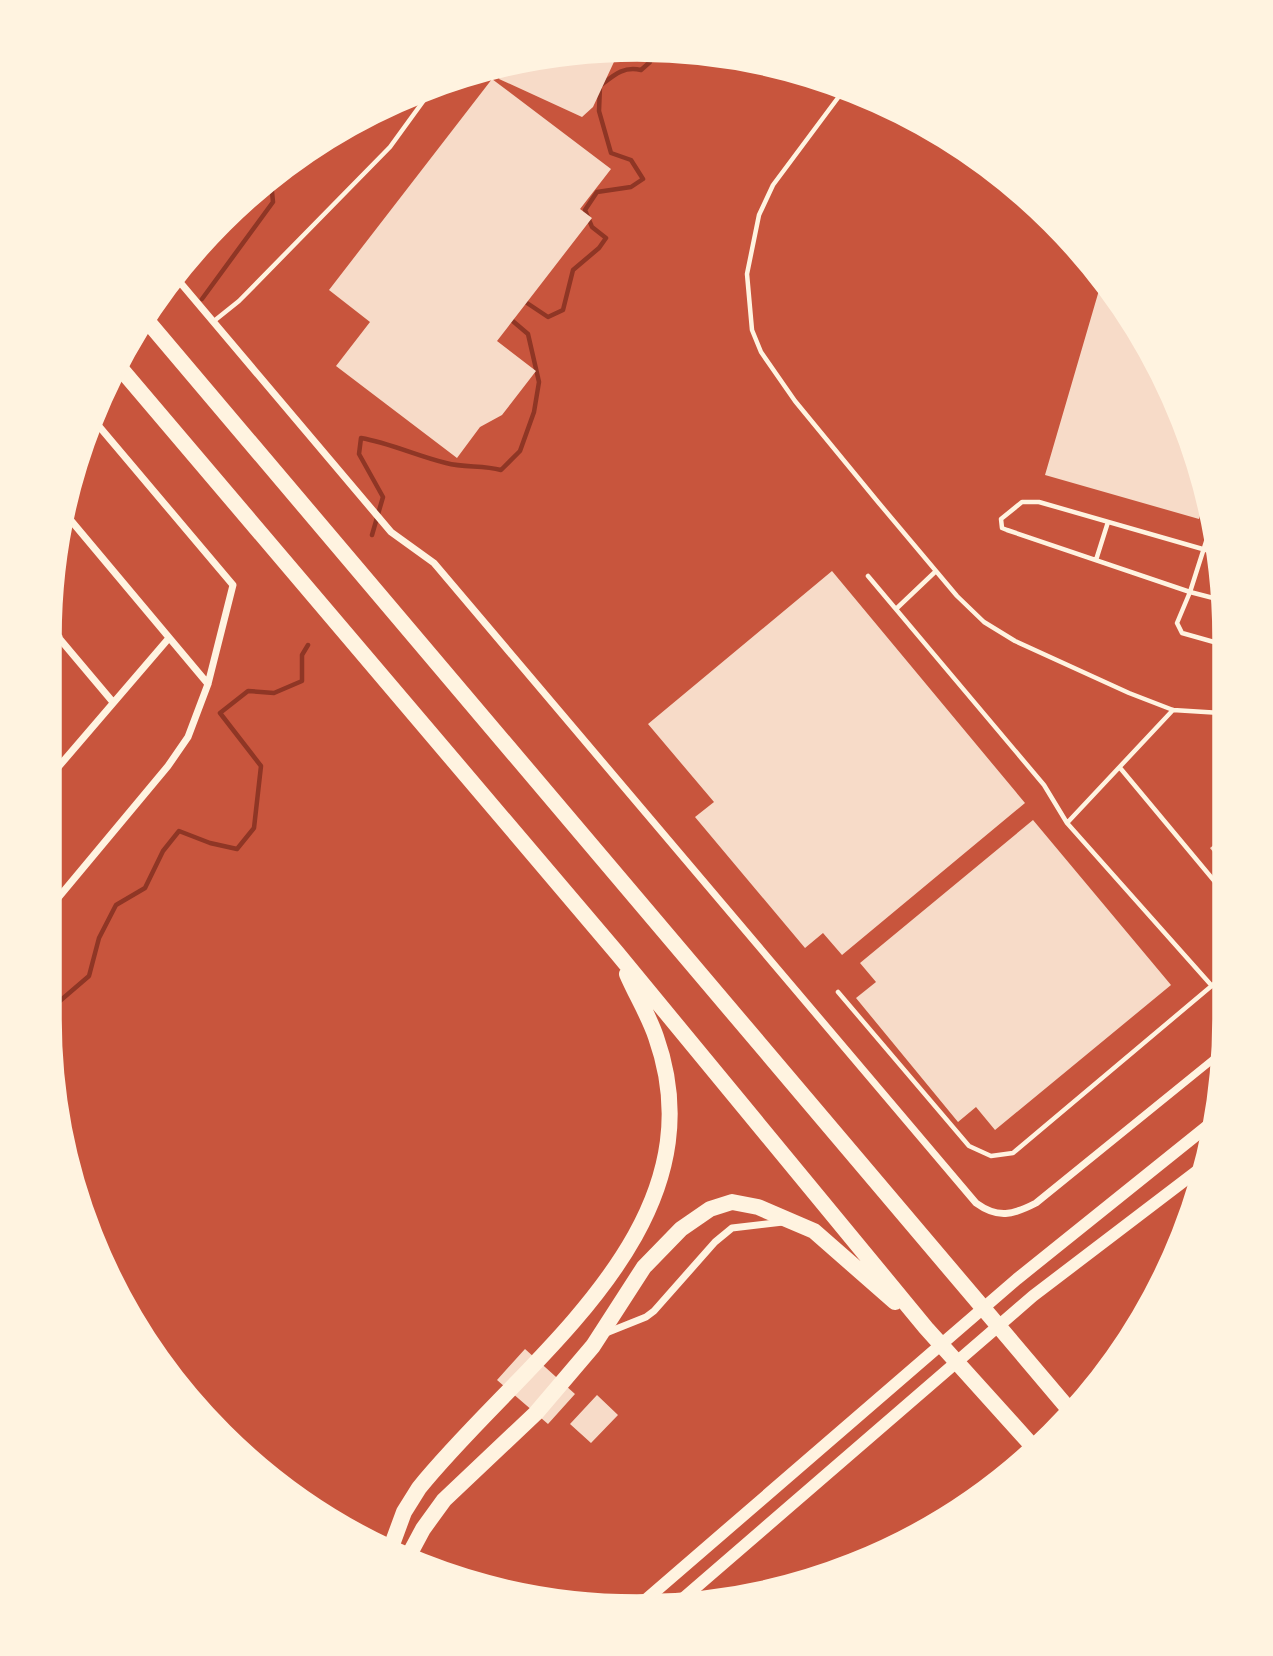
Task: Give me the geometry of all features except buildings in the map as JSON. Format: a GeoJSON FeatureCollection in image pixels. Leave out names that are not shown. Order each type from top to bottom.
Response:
{"type":"FeatureCollection","features":[{"type":"Feature","properties":{"kind":"highway"},"geometry":{"type":"LineString","coordinates":[[152,325],[1066,1405]]}},
{"type":"Feature","properties":{"kind":"highway"},"geometry":{"type":"LineString","coordinates":[[124,372],[617,953],[926,1328],[1029,1442]]}},
{"type":"Feature","properties":{"kind":"highway"},"geometry":{"type":"LineString","coordinates":[[393,1542],[404,1512],[419,1488],[538,1361],[598,1290],[629,1246],[650,1206],[666,1153],[667,1087],[656,1036],[617,953]]}},
{"type":"Feature","properties":{"kind":"highway"},"geometry":{"type":"LineString","coordinates":[[411,1551],[423,1528],[444,1500],[536,1413],[593,1346],[644,1267],[681,1229],[710,1209],[732,1202],[758,1207],[814,1231],[926,1328]]}},
{"type":"Feature","properties":{"kind":"highway"},"geometry":{"type":"LineString","coordinates":[[1055,1392],[1068,1402]]}},
{"type":"Feature","properties":{"kind":"main road"},"geometry":{"type":"LineString","coordinates":[[650,1596],[1017,1279],[1202,1130]]}},
{"type":"Feature","properties":{"kind":"main road"},"geometry":{"type":"LineString","coordinates":[[688,1594],[1032,1296],[1192,1175]]}},
{"type":"Feature","properties":{"kind":"street"},"geometry":{"type":"LineString","coordinates":[[180,283],[391,532],[434,563],[965,1194],[986,1210],[999,1216],[1016,1213],[1036,1203],[1212,1061]]}},
{"type":"Feature","properties":{"kind":"street"},"geometry":{"type":"LineString","coordinates":[[60,896],[168,766],[188,737],[208,684],[233,585],[99,426]]}},
{"type":"Feature","properties":{"kind":"street"},"geometry":{"type":"LineString","coordinates":[[72,521],[208,684]]}},
{"type":"Feature","properties":{"kind":"street"},"geometry":{"type":"LineString","coordinates":[[60,638],[112,701]]}},
{"type":"Feature","properties":{"kind":"street"},"geometry":{"type":"LineString","coordinates":[[60,764],[169,638]]}},
{"type":"Feature","properties":{"kind":"street"},"geometry":{"type":"LineString","coordinates":[[593,1346],[617,1327],[646,1317],[654,1311],[715,1242],[732,1228],[767,1222],[796,1222]]}},
{"type":"Feature","properties":{"kind":"lane"},"geometry":{"type":"LineString","coordinates":[[840,97],[773,185],[759,215],[747,274],[752,330],[761,352],[795,401],[936,571],[984,622],[1015,641],[1129,694],[1173,709],[1214,712]]}},
{"type":"Feature","properties":{"kind":"lane"},"geometry":{"type":"LineString","coordinates":[[212,323],[239,301],[390,147],[424,100]]}},
{"type":"Feature","properties":{"kind":"lane"},"geometry":{"type":"LineString","coordinates":[[1212,598],[1190,592],[1007,530],[1002,528],[1001,519],[1017,505],[1027,501],[1206,550],[1190,592],[1177,623],[1182,633],[1214,642]]}},
{"type":"Feature","properties":{"kind":"lane"},"geometry":{"type":"LineString","coordinates":[[1096,560],[1108,522]]}},
{"type":"Feature","properties":{"kind":"lane"},"geometry":{"type":"LineString","coordinates":[[896,609],[936,571]]}},
{"type":"Feature","properties":{"kind":"lane"},"geometry":{"type":"LineString","coordinates":[[838,992],[969,1146],[991,1156],[1013,1153],[1212,986],[1067,823],[1044,785],[868,576]]}},
{"type":"Feature","properties":{"kind":"lane"},"geometry":{"type":"LineString","coordinates":[[1067,823],[1121,769],[1173,709]]}},
{"type":"Feature","properties":{"kind":"lane"},"geometry":{"type":"LineString","coordinates":[[1121,769],[1214,881]]}},
{"type":"Feature","properties":{"kind":"waterway"},"geometry":{"type":"LineString","coordinates":[[524,301],[548,317],[563,310],[573,270],[599,248],[606,238],[592,227],[585,210],[597,192],[631,187],[643,179],[631,160],[611,153],[599,111],[600,86],[624,70],[641,70],[650,60]]}},
{"type":"Feature","properties":{"kind":"waterway"},"geometry":{"type":"LineString","coordinates":[[202,299],[273,202],[272,190]]}},
{"type":"Feature","properties":{"kind":"waterway"},"geometry":{"type":"LineString","coordinates":[[372,535],[383,497],[359,454],[361,438],[446,463],[501,470],[520,451],[534,412],[539,382],[528,334],[508,317]]}},
{"type":"Feature","properties":{"kind":"waterway"},"geometry":{"type":"LineString","coordinates":[[60,1001],[89,976],[99,938],[116,905],[145,888],[163,851],[179,831],[210,843],[237,849],[254,828],[261,766],[220,713],[248,691],[274,693],[302,681],[302,655],[308,645]]}}]}
